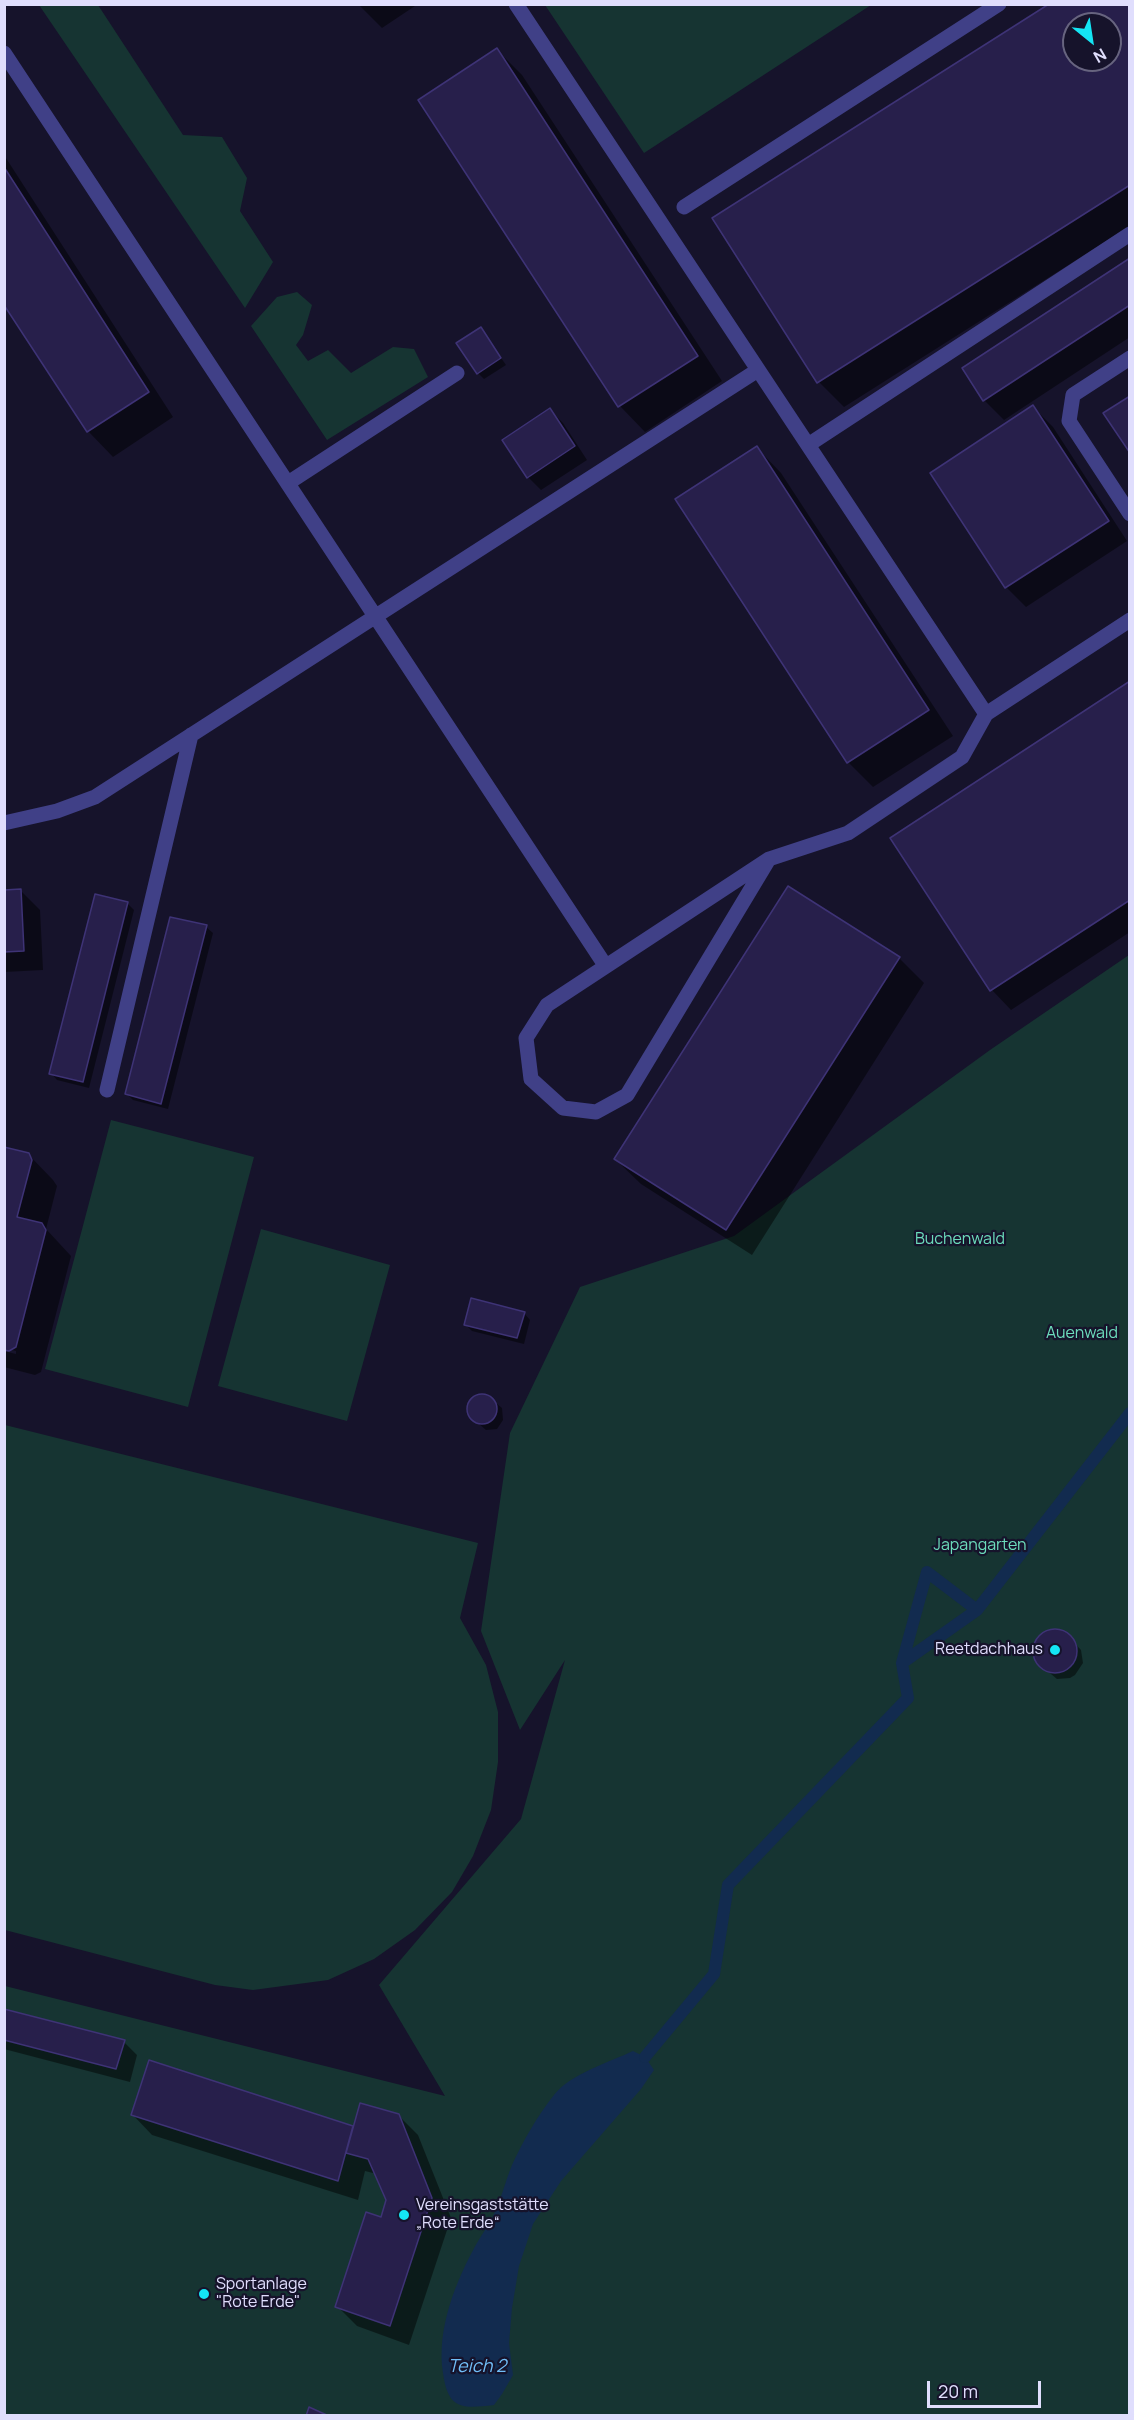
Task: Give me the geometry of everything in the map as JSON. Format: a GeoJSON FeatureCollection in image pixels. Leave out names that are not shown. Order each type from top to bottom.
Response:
{"type":"FeatureCollection","features":[{"type":"Feature","properties":{"kind":"street"},"geometry":{"type":"LineString","coordinates":[[516,4],[986,714]]}},
{"type":"Feature","properties":{"kind":"street"},"geometry":{"type":"LineString","coordinates":[[684,207],[999,4]]}},
{"type":"Feature","properties":{"kind":"street"},"geometry":{"type":"LineString","coordinates":[[4,53],[605,965]]}},
{"type":"Feature","properties":{"kind":"street"},"geometry":{"type":"LineString","coordinates":[[808,445],[1130,234]]}},
{"type":"Feature","properties":{"kind":"street"},"geometry":{"type":"LineString","coordinates":[[1130,358],[1073,395],[1069,421],[1130,514]]}},
{"type":"Feature","properties":{"kind":"street"},"geometry":{"type":"LineString","coordinates":[[4,823],[57,811],[95,797],[758,370]]}},
{"type":"Feature","properties":{"kind":"street"},"geometry":{"type":"LineString","coordinates":[[288,483],[457,373]]}},
{"type":"Feature","properties":{"kind":"street"},"geometry":{"type":"LineString","coordinates":[[770,859],[627,1095],[596,1112],[562,1108],[531,1079],[526,1038],[547,1005],[770,859],[848,833],[962,757],[986,714],[1130,620]]}},
{"type":"Feature","properties":{"kind":"street"},"geometry":{"type":"LineString","coordinates":[[107,1090],[190,735]]}},
{"type":"Feature","properties":{"kind":"green space"},"geometry":{"type":"Polygon","coordinates":[[[39,5],[98,5],[183,135],[222,137],[247,178],[240,211],[273,262],[245,308],[39,5]]]}},
{"type":"Feature","properties":{"kind":"green space"},"geometry":{"type":"Polygon","coordinates":[[[545,5],[871,5],[644,153],[545,5]]]}},
{"type":"Feature","properties":{"kind":"green space"},"geometry":{"type":"Polygon","coordinates":[[[297,292],[312,305],[303,335],[296,345],[308,361],[328,350],[351,373],[393,347],[414,349],[428,377],[327,440],[251,326],[277,297],[297,292]]]}},
{"type":"Feature","properties":{"kind":"green space"},"geometry":{"type":"Polygon","coordinates":[[[1129,955],[1130,2412],[1128,2415],[5,2416],[5,1986],[445,2096],[379,1985],[521,1819],[565,1660],[520,1730],[481,1631],[510,1433],[580,1287],[734,1236],[990,1050],[1129,955]]]}},
{"type":"Feature","properties":{"kind":"green space"},"geometry":{"type":"Polygon","coordinates":[[[111,1120],[254,1157],[188,1407],[45,1369],[111,1120]]]}},
{"type":"Feature","properties":{"kind":"green space"},"geometry":{"type":"Polygon","coordinates":[[[261,1229],[390,1265],[347,1421],[218,1386],[261,1229]]]}},
{"type":"Feature","properties":{"kind":"green space"},"geometry":{"type":"Polygon","coordinates":[[[5,1425],[478,1543],[460,1618],[486,1665],[498,1712],[498,1762],[491,1810],[473,1856],[452,1892],[415,1930],[374,1959],[328,1980],[253,1990],[215,1985],[5,1930],[5,1425]]]}},
{"type":"Feature","properties":{"kind":"water","name":"Teich 2"},"geometry":{"type":"Polygon","coordinates":[[[633,2051],[645,2057],[654,2070],[641,2089],[561,2181],[533,2224],[519,2266],[512,2308],[509,2343],[513,2375],[494,2405],[473,2407],[458,2404],[448,2394],[443,2373],[442,2340],[445,2323],[455,2289],[493,2216],[516,2156],[548,2103],[561,2088],[591,2069],[633,2051]]]}},
{"type":"Feature","properties":{"kind":"building"},"geometry":{"type":"Polygon","coordinates":[[[1049,4],[1130,4],[1130,185],[817,383],[712,218],[1049,4]]]}},
{"type":"Feature","properties":{"kind":"building"},"geometry":{"type":"Polygon","coordinates":[[[497,48],[698,356],[618,407],[418,100],[497,48]]]}},
{"type":"Feature","properties":{"kind":"building"},"geometry":{"type":"Polygon","coordinates":[[[4,167],[149,392],[87,432],[4,305],[4,167]]]}},
{"type":"Feature","properties":{"kind":"building"},"geometry":{"type":"Polygon","coordinates":[[[1130,258],[1130,305],[983,401],[962,368],[1130,258]]]}},
{"type":"Feature","properties":{"kind":"building"},"geometry":{"type":"Polygon","coordinates":[[[481,327],[501,358],[477,374],[456,343],[481,327]]]}},
{"type":"Feature","properties":{"kind":"building"},"geometry":{"type":"Polygon","coordinates":[[[1130,396],[1130,453],[1103,413],[1130,396]]]}},
{"type":"Feature","properties":{"kind":"building"},"geometry":{"type":"Polygon","coordinates":[[[1033,405],[1109,521],[1005,588],[930,473],[1033,405]]]}},
{"type":"Feature","properties":{"kind":"building"},"geometry":{"type":"Polygon","coordinates":[[[550,408],[575,446],[527,478],[502,440],[550,408]]]}},
{"type":"Feature","properties":{"kind":"building"},"geometry":{"type":"Polygon","coordinates":[[[757,446],[929,710],[847,763],[675,499],[757,446]]]}},
{"type":"Feature","properties":{"kind":"building"},"geometry":{"type":"Polygon","coordinates":[[[1130,681],[1130,900],[990,991],[890,838],[1130,681]]]}},
{"type":"Feature","properties":{"kind":"building"},"geometry":{"type":"Polygon","coordinates":[[[788,886],[900,957],[726,1230],[614,1159],[788,886]]]}},
{"type":"Feature","properties":{"kind":"building"},"geometry":{"type":"Polygon","coordinates":[[[21,889],[24,951],[4,952],[4,890],[21,889]]]}},
{"type":"Feature","properties":{"kind":"building"},"geometry":{"type":"Polygon","coordinates":[[[95,894],[128,902],[83,1082],[49,1074],[95,894]]]}},
{"type":"Feature","properties":{"kind":"building"},"geometry":{"type":"Polygon","coordinates":[[[170,917],[207,925],[161,1104],[125,1094],[170,917]]]}},
{"type":"Feature","properties":{"kind":"building"},"geometry":{"type":"Polygon","coordinates":[[[4,1147],[29,1153],[32,1160],[17,1217],[42,1223],[46,1230],[16,1347],[9,1351],[4,1350],[4,1147]]]}},
{"type":"Feature","properties":{"kind":"building"},"geometry":{"type":"Polygon","coordinates":[[[471,1298],[525,1312],[517,1338],[464,1325],[471,1298]]]}},
{"type":"Feature","properties":{"kind":"building"},"geometry":{"type":"Polygon","coordinates":[[[482,1394],[493,1398],[497,1409],[493,1420],[482,1424],[471,1420],[467,1409],[471,1398],[482,1394]]]}},
{"type":"Feature","properties":{"kind":"building","name":"Reetdachhaus"},"geometry":{"type":"Polygon","coordinates":[[[1055,1629],[1071,1635],[1077,1651],[1071,1667],[1055,1673],[1039,1667],[1033,1651],[1039,1635],[1055,1629]]]}},
{"type":"Feature","properties":{"kind":"building"},"geometry":{"type":"Polygon","coordinates":[[[4,2009],[125,2040],[116,2069],[4,2040],[4,2009]]]}},
{"type":"Feature","properties":{"kind":"building"},"geometry":{"type":"Polygon","coordinates":[[[149,2060],[353,2126],[338,2181],[131,2115],[149,2060]]]}},
{"type":"Feature","properties":{"kind":"building","name":"Vereinsgaststätte „Rote Erde“"},"geometry":{"type":"Polygon","coordinates":[[[360,2103],[399,2114],[432,2198],[390,2326],[335,2307],[366,2212],[381,2217],[386,2200],[368,2159],[346,2153],[360,2103]]]}},
{"type":"Feature","properties":{"kind":"building"},"geometry":{"type":"Polygon","coordinates":[[[309,2407],[329,2416],[306,2416],[309,2407]]]}},
{"type":"Feature","properties":{"kind":"waterway"},"geometry":{"type":"LineString","coordinates":[[645,2057],[714,1974],[728,1885],[908,1698],[902,1663],[977,1610],[1130,1413]]}},
{"type":"Feature","properties":{"kind":"waterway"},"geometry":{"type":"LineString","coordinates":[[902,1663],[927,1572],[977,1610]]}},
{"type":"Feature","properties":{"kind":"place","name":"Reetdachhaus"},"geometry":{"type":"Point","coordinates":[1055,1650]}},
{"type":"Feature","properties":{"kind":"place","name":"Vereinsgaststätte „Rote Erde“"},"geometry":{"type":"Point","coordinates":[404,2215]}},
{"type":"Feature","properties":{"kind":"place","name":"Sportanlage \"Rote Erde\""},"geometry":{"type":"Point","coordinates":[204,2294]}},
{"type":"Feature","properties":{"kind":"park label","name":"Buchenwald"},"geometry":{"type":"Point","coordinates":[960,1240]}},
{"type":"Feature","properties":{"kind":"park label","name":"Auenwald"},"geometry":{"type":"Point","coordinates":[1082,1334]}},
{"type":"Feature","properties":{"kind":"park label","name":"Japangarten"},"geometry":{"type":"Point","coordinates":[980,1546]}}]}
